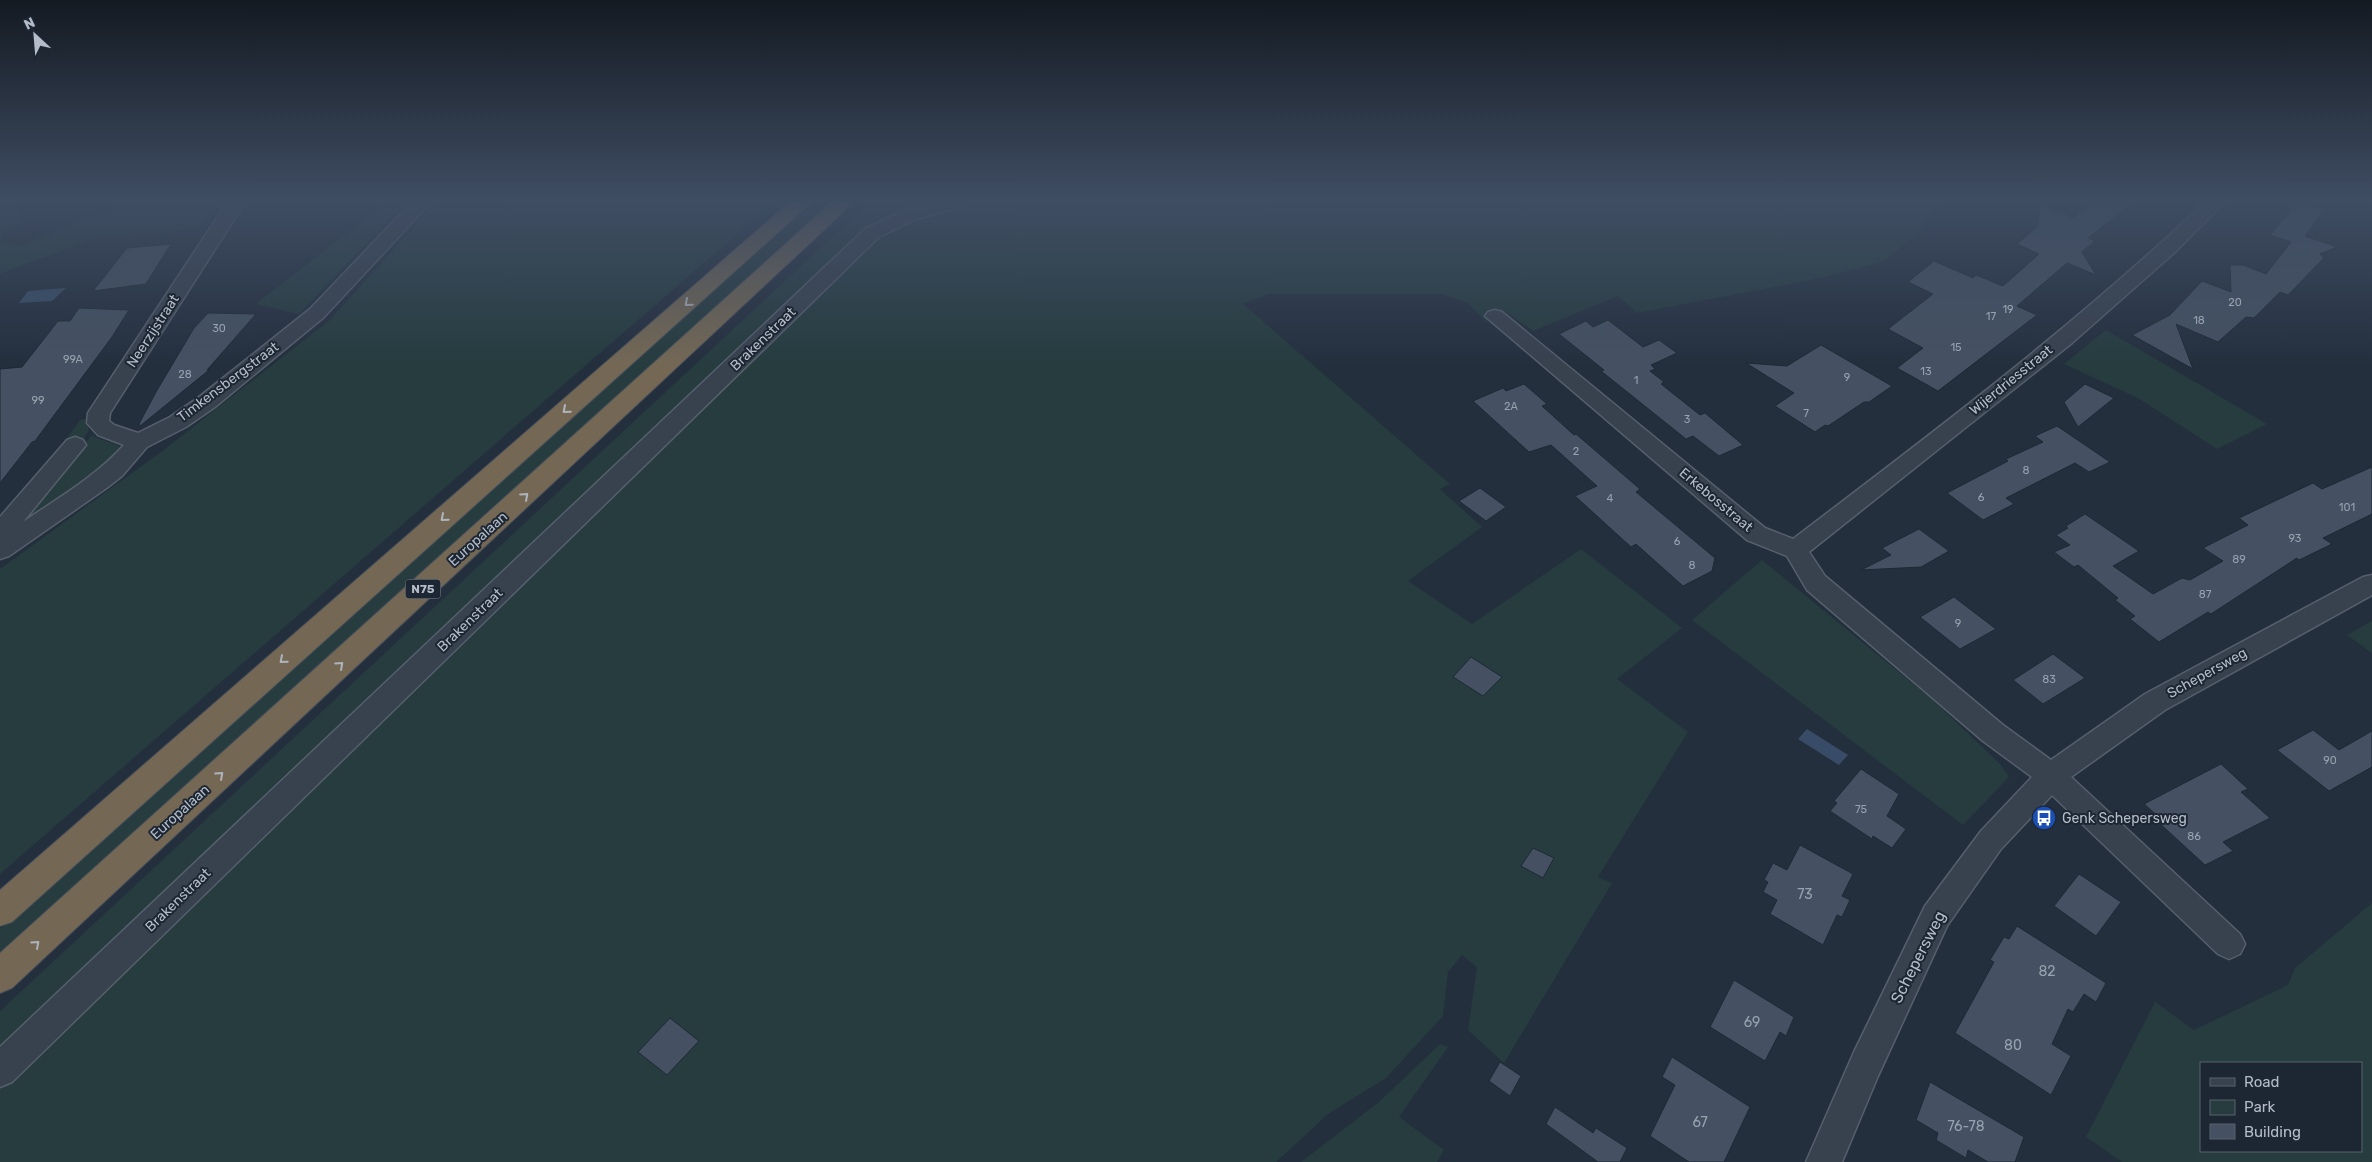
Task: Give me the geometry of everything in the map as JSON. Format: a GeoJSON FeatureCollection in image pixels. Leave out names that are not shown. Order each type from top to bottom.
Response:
{"type":"FeatureCollection","features":[{"type":"Feature","properties":{"kind":"highway","name":"N75"},"geometry":{"type":"LineString","coordinates":[[0,911],[742,255]]}},
{"type":"Feature","properties":{"kind":"highway","name":"Europalaan"},"geometry":{"type":"LineString","coordinates":[[0,976],[786,255]]}},
{"type":"Feature","properties":{"kind":"street","name":"Neerzijstraat"},"geometry":{"type":"LineString","coordinates":[[139,442],[106,430],[98,423],[99,413],[202,255]]}},
{"type":"Feature","properties":{"kind":"street","name":"Timkensbergstraat"},"geometry":{"type":"LineString","coordinates":[[4,539],[100,481],[114,470],[139,442],[178,422],[207,402],[316,313],[371,255]]}},
{"type":"Feature","properties":{"kind":"street","name":"Brakenstraat"},"geometry":{"type":"LineString","coordinates":[[0,1070],[849,255]]}},
{"type":"Feature","properties":{"kind":"street","name":"Wijerdriesstraat"},"geometry":{"type":"LineString","coordinates":[[1796,550],[1958,424],[2162,255]]}},
{"type":"Feature","properties":{"kind":"street","name":"Erkebosstraat"},"geometry":{"type":"LineString","coordinates":[[1495,316],[1756,534],[1796,550]]}},
{"type":"Feature","properties":{"kind":"street"},"geometry":{"type":"LineString","coordinates":[[4,539],[75,445]]}},
{"type":"Feature","properties":{"kind":"street"},"geometry":{"type":"LineString","coordinates":[[1796,550],[1816,583],[1994,733],[2051,776],[2229,944]]}},
{"type":"Feature","properties":{"kind":"street","name":"Schepersweg"},"geometry":{"type":"LineString","coordinates":[[1824,1162],[1866,1064],[1936,916],[1991,840],[2051,776],[2155,702],[2372,584]]}},
{"type":"Feature","properties":{"kind":"green space"},"geometry":{"type":"Polygon","coordinates":[[[0,255],[49,255],[0,274],[0,255]]]}},
{"type":"Feature","properties":{"kind":"green space"},"geometry":{"type":"Polygon","coordinates":[[[319,255],[355,255],[299,314],[256,304],[319,255]]]}},
{"type":"Feature","properties":{"kind":"green space"},"geometry":{"type":"Polygon","coordinates":[[[388,255],[713,255],[0,874],[0,569],[161,452],[330,320],[388,255]]]}},
{"type":"Feature","properties":{"kind":"green space"},"geometry":{"type":"Polygon","coordinates":[[[754,255],[773,255],[0,955],[0,929],[754,255]]]}},
{"type":"Feature","properties":{"kind":"green space"},"geometry":{"type":"Polygon","coordinates":[[[813,255],[850,255],[0,1056],[0,1011],[813,255]]]}},
{"type":"Feature","properties":{"kind":"green space"},"geometry":{"type":"Polygon","coordinates":[[[863,255],[1891,255],[1883,262],[1816,279],[1637,313],[1618,296],[1533,331],[1505,311],[1487,319],[1487,323],[1468,303],[1442,294],[1269,294],[1243,304],[1450,484],[1440,489],[1482,527],[1408,581],[1472,624],[1581,549],[1682,628],[1617,679],[1688,732],[1598,877],[1612,883],[1504,1063],[1468,1030],[1477,967],[1462,955],[1448,972],[1443,1016],[1386,1078],[1328,1114],[1276,1162],[0,1162],[0,1083],[863,255]]]}},
{"type":"Feature","properties":{"kind":"green space"},"geometry":{"type":"Polygon","coordinates":[[[2106,330],[2267,424],[2217,449],[2138,398],[2064,364],[2106,330]]]}},
{"type":"Feature","properties":{"kind":"green space"},"geometry":{"type":"Polygon","coordinates":[[[86,419],[89,431],[81,442],[64,442],[80,420],[86,419]]]}},
{"type":"Feature","properties":{"kind":"green space"},"geometry":{"type":"Polygon","coordinates":[[[92,435],[120,447],[116,460],[35,516],[28,518],[28,514],[92,435]]]}},
{"type":"Feature","properties":{"kind":"green space"},"geometry":{"type":"Polygon","coordinates":[[[1762,560],[1934,701],[2001,765],[2009,777],[1963,825],[1692,620],[1762,560]]]}},
{"type":"Feature","properties":{"kind":"green space"},"geometry":{"type":"Polygon","coordinates":[[[2372,621],[2372,653],[2347,635],[2372,621]]]}},
{"type":"Feature","properties":{"kind":"green space"},"geometry":{"type":"Polygon","coordinates":[[[2372,903],[2372,1162],[2122,1162],[2086,1137],[2155,1002],[2194,1030],[2288,985],[2295,968],[2372,903]]]}},
{"type":"Feature","properties":{"kind":"green space"},"geometry":{"type":"Polygon","coordinates":[[[1440,1044],[1448,1047],[1399,1117],[1444,1150],[1437,1162],[1301,1162],[1379,1102],[1440,1044]]]}},
{"type":"Feature","properties":{"kind":"water"},"geometry":{"type":"Polygon","coordinates":[[[66,288],[52,301],[19,303],[28,291],[66,288]]]}},
{"type":"Feature","properties":{"kind":"water"},"geometry":{"type":"Polygon","coordinates":[[[1807,729],[1848,755],[1839,765],[1798,739],[1807,729]]]}},
{"type":"Feature","properties":{"kind":"building"},"geometry":{"type":"Polygon","coordinates":[[[121,255],[164,255],[146,284],[93,291],[121,255]]]}},
{"type":"Feature","properties":{"kind":"building"},"geometry":{"type":"Polygon","coordinates":[[[2038,255],[2084,255],[2096,275],[2067,263],[2017,306],[2037,315],[1938,391],[1897,368],[1923,348],[1888,329],[1933,294],[1908,282],[1934,261],[1973,278],[1976,275],[2003,286],[2038,255]]]}},
{"type":"Feature","properties":{"kind":"building"},"geometry":{"type":"Polygon","coordinates":[[[2281,255],[2321,255],[2324,258],[2288,295],[2280,292],[2254,318],[2246,317],[2218,342],[2176,324],[2193,369],[2132,335],[2170,315],[2202,281],[2231,292],[2230,265],[2243,265],[2266,274],[2281,255]]]}},
{"type":"Feature","properties":{"kind":"building"},"geometry":{"type":"Polygon","coordinates":[[[79,308],[129,310],[112,337],[35,441],[32,442],[0,483],[0,369],[22,367],[58,321],[70,321],[79,308]]]}},
{"type":"Feature","properties":{"kind":"building"},"geometry":{"type":"Polygon","coordinates":[[[208,313],[256,314],[207,370],[209,370],[140,426],[139,424],[156,392],[194,328],[208,313]]]}},
{"type":"Feature","properties":{"kind":"building"},"geometry":{"type":"Polygon","coordinates":[[[1608,320],[1643,347],[1659,340],[1677,353],[1651,365],[1655,369],[1650,371],[1664,382],[1661,384],[1700,415],[1705,413],[1743,445],[1719,456],[1693,436],[1686,439],[1601,371],[1604,370],[1559,334],[1586,321],[1593,327],[1608,320]]]}},
{"type":"Feature","properties":{"kind":"building"},"geometry":{"type":"Polygon","coordinates":[[[1821,345],[1892,386],[1869,402],[1864,402],[1828,426],[1825,425],[1815,432],[1775,406],[1794,393],[1746,363],[1787,366],[1821,345]]]}},
{"type":"Feature","properties":{"kind":"building"},"geometry":{"type":"Polygon","coordinates":[[[1524,384],[1547,404],[1542,406],[1574,435],[1576,434],[1640,489],[1636,492],[1715,558],[1712,571],[1683,586],[1636,544],[1631,547],[1575,496],[1597,486],[1551,445],[1529,452],[1473,401],[1503,388],[1506,391],[1524,384]]]}},
{"type":"Feature","properties":{"kind":"building"},"geometry":{"type":"Polygon","coordinates":[[[2085,384],[2114,398],[2078,427],[2064,402],[2085,384]]]}},
{"type":"Feature","properties":{"kind":"building"},"geometry":{"type":"Polygon","coordinates":[[[2057,426],[2110,462],[2089,472],[2075,463],[2006,498],[2014,504],[1983,520],[1947,493],[2008,461],[2006,459],[2043,442],[2035,436],[2057,426]]]}},
{"type":"Feature","properties":{"kind":"building"},"geometry":{"type":"Polygon","coordinates":[[[2372,467],[2372,514],[2323,538],[2332,544],[2299,560],[2297,558],[2211,614],[2208,612],[2159,642],[2130,619],[2135,616],[2115,600],[2118,598],[2078,565],[2074,567],[2054,552],[2070,545],[2056,535],[2085,514],[2139,551],[2113,566],[2153,594],[2182,578],[2190,580],[2223,561],[2203,548],[2248,525],[2239,518],[2313,483],[2322,489],[2372,467]]]}},
{"type":"Feature","properties":{"kind":"building"},"geometry":{"type":"Polygon","coordinates":[[[1480,488],[1506,507],[1486,521],[1459,501],[1480,488]]]}},
{"type":"Feature","properties":{"kind":"building"},"geometry":{"type":"Polygon","coordinates":[[[1919,529],[1949,551],[1921,567],[1861,570],[1891,555],[1882,548],[1919,529]]]}},
{"type":"Feature","properties":{"kind":"building"},"geometry":{"type":"Polygon","coordinates":[[[1954,597],[1996,629],[1960,649],[1920,617],[1954,597]]]}},
{"type":"Feature","properties":{"kind":"building"},"geometry":{"type":"Polygon","coordinates":[[[2053,654],[2085,678],[2043,704],[2013,680],[2053,654]]]}},
{"type":"Feature","properties":{"kind":"building"},"geometry":{"type":"Polygon","coordinates":[[[1471,657],[1502,677],[1483,696],[1453,677],[1471,657]]]}},
{"type":"Feature","properties":{"kind":"building"},"geometry":{"type":"Polygon","coordinates":[[[2313,730],[2339,750],[2372,731],[2372,767],[2329,791],[2277,750],[2313,730]]]}},
{"type":"Feature","properties":{"kind":"building"},"geometry":{"type":"Polygon","coordinates":[[[2221,764],[2248,789],[2241,792],[2270,818],[2223,842],[2233,851],[2205,865],[2156,820],[2160,818],[2144,804],[2221,764]]]}},
{"type":"Feature","properties":{"kind":"building"},"geometry":{"type":"Polygon","coordinates":[[[1861,769],[1899,794],[1887,816],[1906,829],[1892,848],[1873,836],[1872,839],[1830,811],[1837,803],[1834,801],[1861,769]]]}},
{"type":"Feature","properties":{"kind":"building"},"geometry":{"type":"Polygon","coordinates":[[[1800,845],[1853,874],[1842,896],[1850,900],[1842,917],[1837,915],[1823,945],[1770,914],[1777,900],[1763,892],[1768,882],[1764,880],[1773,863],[1787,870],[1800,845]]]}},
{"type":"Feature","properties":{"kind":"building"},"geometry":{"type":"Polygon","coordinates":[[[1533,848],[1554,858],[1543,878],[1521,866],[1533,848]]]}},
{"type":"Feature","properties":{"kind":"building"},"geometry":{"type":"Polygon","coordinates":[[[2079,874],[2121,902],[2096,936],[2054,906],[2079,874]]]}},
{"type":"Feature","properties":{"kind":"building"},"geometry":{"type":"Polygon","coordinates":[[[2017,926],[2106,983],[2096,1002],[2084,994],[2073,1012],[2068,1009],[2052,1044],[2071,1056],[2051,1095],[1955,1033],[1994,962],[1990,960],[2004,937],[2009,939],[2017,926]]]}},
{"type":"Feature","properties":{"kind":"building"},"geometry":{"type":"Polygon","coordinates":[[[1734,980],[1794,1017],[1786,1036],[1780,1032],[1765,1061],[1710,1027],[1734,980]]]}},
{"type":"Feature","properties":{"kind":"building"},"geometry":{"type":"Polygon","coordinates":[[[670,1018],[699,1041],[667,1075],[638,1052],[670,1018]]]}},
{"type":"Feature","properties":{"kind":"building"},"geometry":{"type":"Polygon","coordinates":[[[1672,1057],[1750,1107],[1724,1162],[1689,1162],[1650,1136],[1675,1085],[1662,1077],[1672,1057]]]}},
{"type":"Feature","properties":{"kind":"building"},"geometry":{"type":"Polygon","coordinates":[[[1500,1062],[1521,1076],[1510,1096],[1489,1081],[1500,1062]]]}},
{"type":"Feature","properties":{"kind":"building"},"geometry":{"type":"Polygon","coordinates":[[[1930,1082],[2024,1137],[2015,1162],[1988,1162],[1968,1150],[1966,1158],[1936,1140],[1938,1133],[1916,1120],[1930,1082]]]}},
{"type":"Feature","properties":{"kind":"building"},"geometry":{"type":"Polygon","coordinates":[[[1555,1107],[1593,1133],[1596,1128],[1627,1148],[1620,1162],[1598,1162],[1546,1124],[1555,1107]]]}},
{"type":"Feature","properties":{"kind":"place","name":"Genk Schepersweg"},"geometry":{"type":"Point","coordinates":[2044,818]}}]}
